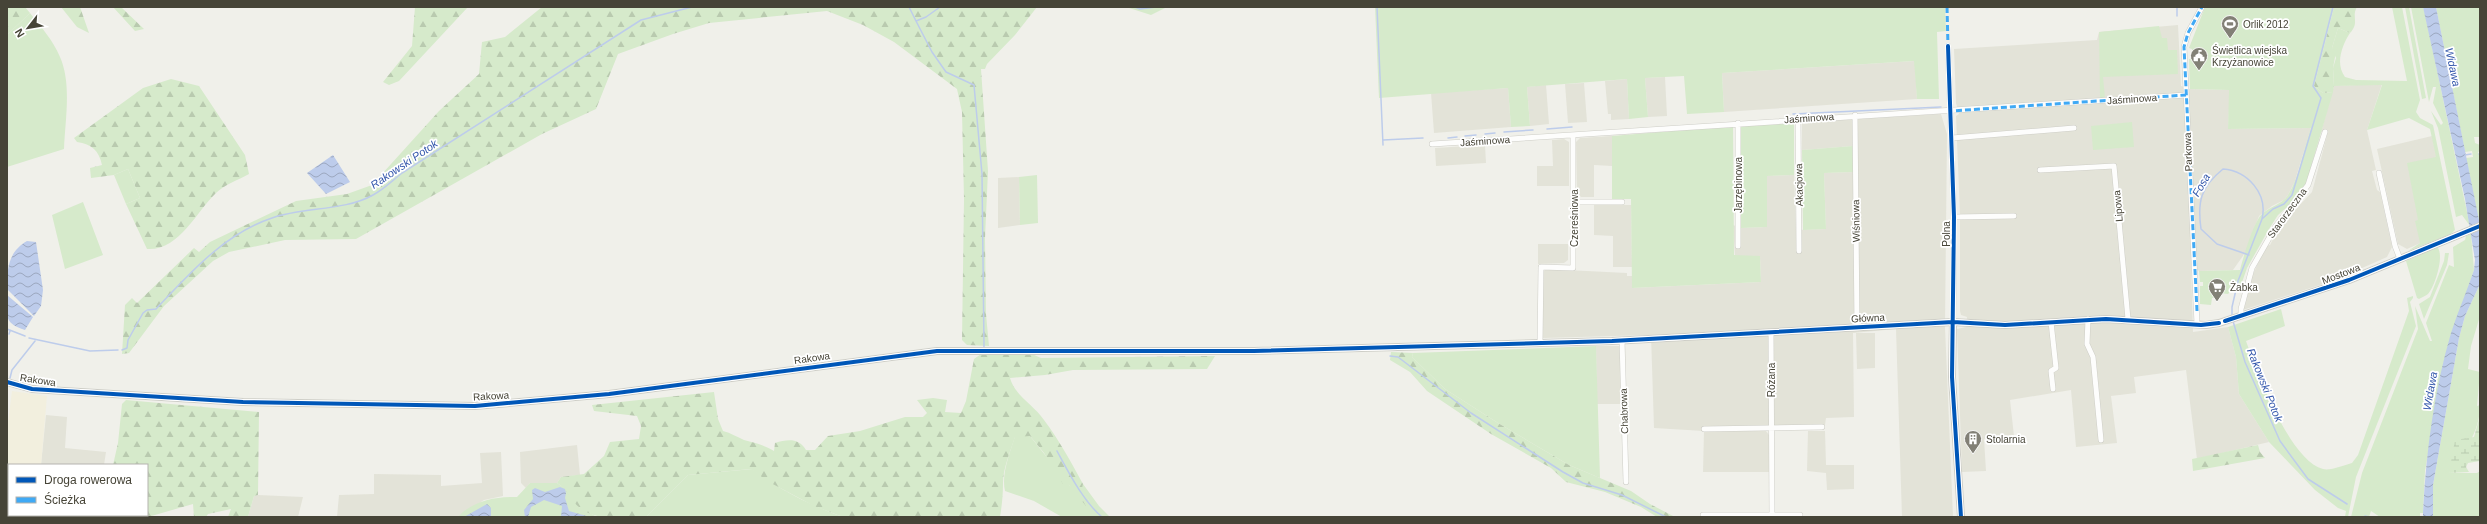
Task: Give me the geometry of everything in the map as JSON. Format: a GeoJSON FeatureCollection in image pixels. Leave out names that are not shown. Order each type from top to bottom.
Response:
{"type":"FeatureCollection","features":[{"type":"Feature","properties":{"kind":"street","name":"Parkowa"},"geometry":{"type":"LineString","coordinates":[[2197,324],[2184,47],[2188,33],[2202,7]]}},
{"type":"Feature","properties":{"kind":"street","name":"Polna"},"geometry":{"type":"LineString","coordinates":[[1948,46],[1954,217],[1952,377],[1961,517]]}},
{"type":"Feature","properties":{"kind":"street","name":"Jaśminowa"},"geometry":{"type":"LineString","coordinates":[[1432,144],[1855,115],[1951,111],[2186,95]]}},
{"type":"Feature","properties":{"kind":"street","name":"Wiśniowa"},"geometry":{"type":"LineString","coordinates":[[1855,115],[1857,327]]}},
{"type":"Feature","properties":{"kind":"street","name":"Akacjowa"},"geometry":{"type":"LineString","coordinates":[[1798,119],[1799,251]]}},
{"type":"Feature","properties":{"kind":"street","name":"Jarzębinowa"},"geometry":{"type":"LineString","coordinates":[[1738,123],[1738,246]]}},
{"type":"Feature","properties":{"kind":"street"},"geometry":{"type":"LineString","coordinates":[[1952,138],[2074,128]]}},
{"type":"Feature","properties":{"kind":"street","name":"Starorzeczna"},"geometry":{"type":"LineString","coordinates":[[2239,317],[2252,268],[2276,226],[2308,185],[2325,132]]}},
{"type":"Feature","properties":{"kind":"street","name":"Czereśniowa"},"geometry":{"type":"LineString","coordinates":[[1540,343],[1541,267],[1573,268],[1573,135]]}},
{"type":"Feature","properties":{"kind":"street","name":"Lipowa"},"geometry":{"type":"LineString","coordinates":[[2040,170],[2114,166],[2128,319]]}},
{"type":"Feature","properties":{"kind":"street"},"geometry":{"type":"LineString","coordinates":[[2379,173],[2395,246],[2400,259]]}},
{"type":"Feature","properties":{"kind":"street"},"geometry":{"type":"LineString","coordinates":[[1574,202],[1622,202]]}},
{"type":"Feature","properties":{"kind":"street","name":"Polna"},"geometry":{"type":"LineString","coordinates":[[1954,217],[2014,216]]}},
{"type":"Feature","properties":{"kind":"street","name":"Mostowa"},"geometry":{"type":"LineString","coordinates":[[2197,324],[2214,324],[2310,294],[2480,226]]}},
{"type":"Feature","properties":{"kind":"street","name":"Główna"},"geometry":{"type":"LineString","coordinates":[[1540,343],[1953,322],[2005,325],[2088,319],[2128,319],[2197,324]]}},
{"type":"Feature","properties":{"kind":"street"},"geometry":{"type":"LineString","coordinates":[[2088,319],[2087,344],[2093,357],[2101,440]]}},
{"type":"Feature","properties":{"kind":"street"},"geometry":{"type":"LineString","coordinates":[[2050,322],[2056,368],[2052,371],[2053,389]]}},
{"type":"Feature","properties":{"kind":"street","name":"Różana"},"geometry":{"type":"LineString","coordinates":[[1771,332],[1772,515]]}},
{"type":"Feature","properties":{"kind":"street","name":"Chabrowa"},"geometry":{"type":"LineString","coordinates":[[1622,340],[1626,482]]}},
{"type":"Feature","properties":{"kind":"street","name":"Rakowa"},"geometry":{"type":"LineString","coordinates":[[7,382],[32,389],[191,400],[475,406],[609,394],[918,352],[1254,351],[1540,343]]}},
{"type":"Feature","properties":{"kind":"street"},"geometry":{"type":"LineString","coordinates":[[1704,428],[1822,427]]}},
{"type":"Feature","properties":{"kind":"street"},"geometry":{"type":"LineString","coordinates":[[1703,515],[1800,515]]}},
{"type":"Feature","properties":{"kind":"shaded area"},"geometry":{"type":"Polygon","coordinates":[[[2178,25],[2181,86],[2190,89],[2230,90],[2228,129],[2311,128],[2295,181],[2288,195],[2284,200],[2272,206],[2259,216],[2245,253],[2233,270],[2199,271],[2191,265],[2193,332],[2228,327],[2236,357],[2239,394],[2269,442],[2197,459],[2186,370],[2134,377],[2136,393],[2111,396],[2117,443],[2076,447],[2071,390],[2010,400],[2014,436],[1984,439],[1986,471],[1962,472],[1957,329],[1966,327],[1967,317],[1961,315],[1960,311],[1960,215],[1956,116],[1959,114],[1956,103],[1954,49],[2097,40],[2099,32],[2178,25]]]}},
{"type":"Feature","properties":{"kind":"shaded area"},"geometry":{"type":"Polygon","coordinates":[[[1915,61],[1917,99],[1724,112],[1722,73],[1915,61]]]}},
{"type":"Feature","properties":{"kind":"shaded area"},"geometry":{"type":"Polygon","coordinates":[[[1665,77],[1667,116],[1648,117],[1645,78],[1665,77]]]}},
{"type":"Feature","properties":{"kind":"shaded area"},"geometry":{"type":"Polygon","coordinates":[[[1627,79],[1629,119],[1611,120],[1611,114],[1608,114],[1605,81],[1627,79]]]}},
{"type":"Feature","properties":{"kind":"shaded area"},"geometry":{"type":"Polygon","coordinates":[[[1584,83],[1587,122],[1568,123],[1565,84],[1584,83]]]}},
{"type":"Feature","properties":{"kind":"shaded area"},"geometry":{"type":"Polygon","coordinates":[[[2382,84],[2367,130],[2376,170],[2372,171],[2377,190],[2380,192],[2392,247],[2387,257],[2335,280],[2243,310],[2249,283],[2266,246],[2270,245],[2279,227],[2312,192],[2328,132],[2321,132],[2334,86],[2382,84]]]}},
{"type":"Feature","properties":{"kind":"shaded area"},"geometry":{"type":"Polygon","coordinates":[[[1546,85],[1549,124],[1530,126],[1527,87],[1546,85]]]}},
{"type":"Feature","properties":{"kind":"shaded area"},"geometry":{"type":"Polygon","coordinates":[[[1508,88],[1511,127],[1434,133],[1431,93],[1508,88]]]}},
{"type":"Feature","properties":{"kind":"shaded area"},"geometry":{"type":"Polygon","coordinates":[[[1941,114],[1947,134],[1945,327],[1953,517],[1902,517],[1896,329],[1853,333],[1854,417],[1826,418],[1825,425],[1778,425],[1766,431],[1769,435],[1769,472],[1703,472],[1704,431],[1654,428],[1651,335],[1543,338],[1542,273],[1546,269],[1627,273],[1627,276],[1632,276],[1633,288],[1761,282],[1760,256],[1735,256],[1733,225],[1741,228],[1767,227],[1767,176],[1794,175],[1796,230],[1826,229],[1824,173],[1853,172],[1853,146],[1802,150],[1802,122],[1941,114]]]}},
{"type":"Feature","properties":{"kind":"shaded area"},"geometry":{"type":"Polygon","coordinates":[[[1612,136],[1612,166],[1594,165],[1594,197],[1581,197],[1577,193],[1576,142],[1580,138],[1612,136]]]}},
{"type":"Feature","properties":{"kind":"shaded area"},"geometry":{"type":"Polygon","coordinates":[[[2432,136],[2452,229],[2407,249],[2398,244],[2377,149],[2432,136]]]}},
{"type":"Feature","properties":{"kind":"shaded area"},"geometry":{"type":"Polygon","coordinates":[[[1564,139],[1569,142],[1569,186],[1537,186],[1537,166],[1553,166],[1552,140],[1564,139]]]}},
{"type":"Feature","properties":{"kind":"shaded area"},"geometry":{"type":"Polygon","coordinates":[[[1485,145],[1486,163],[1436,166],[1435,148],[1485,145]]]}},
{"type":"Feature","properties":{"kind":"shaded area"},"geometry":{"type":"Polygon","coordinates":[[[1019,177],[1020,225],[998,228],[998,178],[1019,177]]]}},
{"type":"Feature","properties":{"kind":"shaded area"},"geometry":{"type":"Polygon","coordinates":[[[1594,205],[1631,205],[1632,267],[1613,267],[1613,236],[1594,235],[1594,205]]]}},
{"type":"Feature","properties":{"kind":"shaded area"},"geometry":{"type":"Polygon","coordinates":[[[1538,244],[1568,244],[1568,260],[1564,263],[1538,264],[1538,244]]]}},
{"type":"Feature","properties":{"kind":"shaded area"},"geometry":{"type":"Polygon","coordinates":[[[1856,333],[1875,333],[1875,368],[1857,369],[1856,333]]]}},
{"type":"Feature","properties":{"kind":"shaded area"},"geometry":{"type":"Polygon","coordinates":[[[1596,346],[1620,346],[1622,404],[1597,404],[1596,346]]]}},
{"type":"Feature","properties":{"kind":"shaded area"},"geometry":{"type":"Polygon","coordinates":[[[12,391],[47,396],[41,464],[8,464],[8,516],[89,517],[7,517],[7,430],[12,391]]]}},
{"type":"Feature","properties":{"kind":"shaded area"},"geometry":{"type":"Polygon","coordinates":[[[46,415],[67,417],[65,448],[106,452],[104,464],[41,464],[46,415]]]}},
{"type":"Feature","properties":{"kind":"shaded area"},"geometry":{"type":"Polygon","coordinates":[[[1808,431],[1825,431],[1826,465],[1854,465],[1854,489],[1827,490],[1826,473],[1807,471],[1808,431]]]}},
{"type":"Feature","properties":{"kind":"shaded area"},"geometry":{"type":"Polygon","coordinates":[[[577,445],[580,475],[561,477],[557,483],[530,483],[526,488],[521,483],[520,452],[577,445]]]}},
{"type":"Feature","properties":{"kind":"shaded area"},"geometry":{"type":"Polygon","coordinates":[[[501,452],[503,496],[484,500],[458,517],[337,517],[339,495],[374,494],[374,474],[441,475],[441,486],[482,483],[480,453],[501,452]]]}},
{"type":"Feature","properties":{"kind":"shaded area"},"geometry":{"type":"Polygon","coordinates":[[[254,496],[303,497],[298,517],[248,517],[254,496]]]}},
{"type":"Feature","properties":{"kind":"green space"},"geometry":{"type":"Polygon","coordinates":[[[7,7],[25,7],[30,13],[7,35],[7,7]]]}},
{"type":"Feature","properties":{"kind":"green space"},"geometry":{"type":"Polygon","coordinates":[[[61,7],[80,7],[89,33],[77,27],[61,7]]]}},
{"type":"Feature","properties":{"kind":"green space"},"geometry":{"type":"Polygon","coordinates":[[[113,7],[121,7],[144,29],[135,31],[113,7]]]}},
{"type":"Feature","properties":{"kind":"green space"},"geometry":{"type":"Polygon","coordinates":[[[415,7],[468,7],[399,81],[389,85],[383,82],[412,46],[415,7]]]}},
{"type":"Feature","properties":{"kind":"green space"},"geometry":{"type":"Polygon","coordinates":[[[542,7],[1037,7],[1015,35],[987,64],[985,69],[981,69],[988,171],[985,238],[986,314],[989,346],[967,345],[962,340],[964,199],[962,112],[957,89],[894,42],[863,25],[827,11],[709,23],[618,54],[596,109],[542,134],[356,239],[285,240],[229,252],[213,261],[164,306],[129,353],[122,354],[125,305],[132,298],[137,303],[194,248],[199,252],[210,242],[296,201],[347,194],[372,185],[439,111],[479,74],[482,42],[505,37],[542,7]]]}},
{"type":"Feature","properties":{"kind":"green space"},"geometry":{"type":"Polygon","coordinates":[[[1126,7],[1167,7],[1151,15],[1126,7]]]}},
{"type":"Feature","properties":{"kind":"green space"},"geometry":{"type":"Polygon","coordinates":[[[1375,7],[1945,7],[1946,31],[1937,32],[1939,99],[1917,99],[1914,61],[1722,73],[1724,112],[1687,114],[1684,76],[1645,78],[1648,117],[1629,119],[1627,79],[1527,87],[1530,126],[1511,127],[1508,88],[1379,98],[1375,7]]]}},
{"type":"Feature","properties":{"kind":"green space"},"geometry":{"type":"Polygon","coordinates":[[[2205,7],[2334,7],[2314,86],[2323,93],[2333,92],[2306,184],[2294,201],[2278,215],[2247,268],[2241,285],[2236,286],[2228,294],[2219,293],[2219,298],[2212,298],[2211,305],[2200,304],[2200,286],[2203,286],[2203,282],[2200,282],[2199,271],[2240,270],[2258,219],[2264,212],[2279,204],[2288,195],[2296,180],[2311,128],[2228,129],[2229,90],[2190,89],[2189,59],[2192,59],[2192,49],[2189,48],[2205,7]]]}},
{"type":"Feature","properties":{"kind":"green space"},"geometry":{"type":"Polygon","coordinates":[[[2334,7],[2357,7],[2355,11],[2355,23],[2350,33],[2338,28],[2332,48],[2336,52],[2333,68],[2333,92],[2323,93],[2314,86],[2334,7]]]}},
{"type":"Feature","properties":{"kind":"green space"},"geometry":{"type":"Polygon","coordinates":[[[2392,7],[2402,7],[2420,100],[2416,112],[2420,118],[2433,125],[2455,230],[2451,234],[2408,251],[2420,243],[2415,221],[2418,220],[2407,163],[2436,157],[2430,129],[2409,118],[2367,130],[2382,85],[2334,86],[2333,68],[2336,58],[2332,48],[2338,28],[2350,33],[2344,43],[2340,61],[2340,66],[2345,77],[2356,80],[2407,81],[2392,7]]]}},
{"type":"Feature","properties":{"kind":"green space"},"geometry":{"type":"Polygon","coordinates":[[[2405,7],[2409,7],[2426,98],[2422,99],[2405,7]]]}},
{"type":"Feature","properties":{"kind":"green space"},"geometry":{"type":"Polygon","coordinates":[[[2411,7],[2423,7],[2425,14],[2470,226],[2462,215],[2456,217],[2438,128],[2431,111],[2441,125],[2443,123],[2433,103],[2436,87],[2433,87],[2429,102],[2411,7]]]}},
{"type":"Feature","properties":{"kind":"green space"},"geometry":{"type":"Polygon","coordinates":[[[2436,7],[2480,7],[2480,137],[2474,137],[2475,143],[2480,145],[2480,151],[2478,152],[2480,157],[2479,222],[2466,158],[2473,157],[2472,151],[2465,152],[2436,7]]]}},
{"type":"Feature","properties":{"kind":"green space"},"geometry":{"type":"Polygon","coordinates":[[[30,13],[54,45],[64,68],[67,103],[64,149],[7,167],[7,35],[30,13]]]}},
{"type":"Feature","properties":{"kind":"green space"},"geometry":{"type":"Polygon","coordinates":[[[2159,26],[2162,38],[2167,38],[2168,50],[2177,50],[2178,74],[2103,77],[2105,98],[2100,99],[2099,32],[2159,26]]]}},
{"type":"Feature","properties":{"kind":"green space"},"geometry":{"type":"Polygon","coordinates":[[[171,79],[199,86],[245,155],[249,174],[219,190],[178,237],[168,244],[158,248],[147,249],[126,204],[140,198],[128,169],[114,175],[91,178],[90,168],[102,165],[99,156],[91,146],[77,142],[74,138],[143,88],[171,79]]]}},
{"type":"Feature","properties":{"kind":"green space"},"geometry":{"type":"Polygon","coordinates":[[[1794,122],[1794,175],[1767,176],[1767,227],[1741,228],[1740,126],[1794,122]]]}},
{"type":"Feature","properties":{"kind":"green space"},"geometry":{"type":"Polygon","coordinates":[[[2132,122],[2134,147],[2093,150],[2091,126],[2132,122]]]}},
{"type":"Feature","properties":{"kind":"green space"},"geometry":{"type":"Polygon","coordinates":[[[1733,126],[1734,255],[1760,256],[1761,282],[1632,288],[1631,199],[1612,199],[1612,136],[1733,126]]]}},
{"type":"Feature","properties":{"kind":"green space"},"geometry":{"type":"Polygon","coordinates":[[[1853,146],[1853,172],[1824,173],[1826,229],[1803,230],[1802,150],[1853,146]]]}},
{"type":"Feature","properties":{"kind":"green space"},"geometry":{"type":"Polygon","coordinates":[[[128,169],[140,198],[126,204],[114,175],[128,169]]]}},
{"type":"Feature","properties":{"kind":"green space"},"geometry":{"type":"Polygon","coordinates":[[[1037,175],[1038,223],[1020,225],[1019,177],[1037,175]]]}},
{"type":"Feature","properties":{"kind":"green space"},"geometry":{"type":"Polygon","coordinates":[[[83,202],[103,255],[65,269],[52,215],[83,202]]]}},
{"type":"Feature","properties":{"kind":"green space"},"geometry":{"type":"Polygon","coordinates":[[[2471,234],[2474,270],[2444,361],[2425,471],[2423,513],[2420,513],[2420,517],[2380,517],[2371,511],[2369,517],[2351,517],[2362,473],[2418,329],[2415,306],[2430,341],[2432,341],[2426,323],[2449,265],[2454,267],[2453,247],[2465,240],[2466,236],[2471,234]]]}},
{"type":"Feature","properties":{"kind":"green space"},"geometry":{"type":"Polygon","coordinates":[[[2438,248],[2440,252],[2436,278],[2428,294],[2419,299],[2417,298],[2406,261],[2438,248]]]}},
{"type":"Feature","properties":{"kind":"green space"},"geometry":{"type":"Polygon","coordinates":[[[2445,253],[2449,253],[2447,265],[2424,319],[2419,304],[2430,297],[2444,261],[2445,253]]]}},
{"type":"Feature","properties":{"kind":"green space"},"geometry":{"type":"Polygon","coordinates":[[[2480,284],[2480,316],[2471,346],[2468,369],[2480,372],[2477,406],[2480,405],[2479,415],[2470,441],[2449,473],[2477,473],[2480,471],[2480,517],[2433,517],[2433,485],[2459,338],[2465,316],[2480,284]]]}},
{"type":"Feature","properties":{"kind":"green space"},"geometry":{"type":"Polygon","coordinates":[[[2413,296],[2410,302],[2416,326],[2356,477],[2348,517],[2345,517],[2346,511],[2338,508],[2315,490],[2269,442],[2239,394],[2236,357],[2228,327],[2281,309],[2285,326],[2246,341],[2276,413],[2298,449],[2310,462],[2323,469],[2338,468],[2352,463],[2358,455],[2409,311],[2407,298],[2413,296]]]}},
{"type":"Feature","properties":{"kind":"green space"},"geometry":{"type":"Polygon","coordinates":[[[1596,346],[1600,478],[1569,465],[1498,423],[1445,389],[1412,357],[1413,353],[1596,346]]]}},
{"type":"Feature","properties":{"kind":"green space"},"geometry":{"type":"Polygon","coordinates":[[[1391,352],[1413,353],[1412,357],[1445,389],[1498,423],[1569,465],[1631,491],[1650,504],[1675,517],[1657,517],[1641,507],[1605,492],[1566,482],[1551,468],[1491,434],[1427,391],[1410,372],[1390,360],[1391,352]]]}},
{"type":"Feature","properties":{"kind":"green space"},"geometry":{"type":"Polygon","coordinates":[[[981,354],[1032,354],[1041,358],[1215,356],[1207,369],[1073,370],[1045,375],[1010,378],[1016,390],[1040,415],[1065,451],[1083,484],[1082,488],[1090,502],[1086,506],[1069,485],[1063,484],[1044,453],[1030,436],[1015,437],[1004,471],[1000,517],[843,517],[814,506],[769,482],[751,469],[688,475],[646,517],[612,518],[595,515],[580,508],[557,483],[561,477],[584,474],[604,456],[610,442],[639,439],[641,426],[637,416],[594,411],[592,405],[714,392],[718,419],[723,431],[774,451],[775,443],[789,440],[797,441],[806,450],[815,450],[828,436],[860,431],[905,417],[923,417],[927,413],[917,400],[933,398],[947,400],[945,412],[961,413],[966,401],[974,359],[981,354]]]}},
{"type":"Feature","properties":{"kind":"green space"},"geometry":{"type":"Polygon","coordinates":[[[126,400],[259,412],[258,495],[254,496],[248,517],[228,517],[231,509],[208,514],[206,517],[194,517],[193,504],[148,517],[117,517],[148,516],[148,464],[113,464],[118,443],[122,404],[126,400]]]}},
{"type":"Feature","properties":{"kind":"green space"},"geometry":{"type":"Polygon","coordinates":[[[2480,416],[2480,461],[2468,463],[2466,467],[2469,472],[2449,473],[2455,440],[2474,437],[2480,416]]]}},
{"type":"Feature","properties":{"kind":"green space"},"geometry":{"type":"Polygon","coordinates":[[[1020,434],[1030,436],[1069,485],[1090,502],[1081,488],[1083,484],[1099,506],[1110,517],[1062,517],[1034,501],[1005,491],[1004,478],[1007,464],[1015,436],[1020,434]]]}},
{"type":"Feature","properties":{"kind":"green space"},"geometry":{"type":"Polygon","coordinates":[[[2258,445],[2260,452],[2265,458],[2193,471],[2192,459],[2258,445]]]}},
{"type":"Feature","properties":{"kind":"green space"},"geometry":{"type":"Polygon","coordinates":[[[752,469],[773,484],[843,517],[646,517],[688,475],[752,469]]]}},
{"type":"Feature","properties":{"kind":"green space"},"geometry":{"type":"Polygon","coordinates":[[[530,483],[557,483],[566,489],[579,507],[597,517],[458,517],[477,503],[501,497],[517,497],[530,483]]]}},
{"type":"Feature","properties":{"kind":"water"},"geometry":{"type":"Polygon","coordinates":[[[2423,7],[2436,7],[2480,225],[2480,284],[2465,316],[2459,338],[2433,485],[2433,517],[2423,517],[2426,467],[2435,399],[2451,333],[2474,270],[2475,260],[2465,199],[2423,7]]]}},
{"type":"Feature","properties":{"kind":"water"},"geometry":{"type":"Polygon","coordinates":[[[333,155],[350,182],[326,194],[307,173],[333,155]]]}},
{"type":"Feature","properties":{"kind":"water"},"geometry":{"type":"Polygon","coordinates":[[[27,241],[36,242],[43,290],[41,306],[34,316],[7,289],[8,268],[12,256],[21,245],[27,241]]]}},
{"type":"Feature","properties":{"kind":"water"},"geometry":{"type":"Polygon","coordinates":[[[7,295],[33,317],[25,330],[13,325],[8,318],[7,295]]]}},
{"type":"Feature","properties":{"kind":"water"},"geometry":{"type":"Polygon","coordinates":[[[560,487],[565,489],[565,498],[569,511],[590,517],[561,517],[562,506],[544,500],[531,507],[528,517],[525,517],[524,510],[533,499],[532,490],[535,488],[545,492],[560,487]]]}},
{"type":"Feature","properties":{"kind":"water"},"geometry":{"type":"Polygon","coordinates":[[[487,504],[491,508],[491,517],[464,517],[487,504]]]}},
{"type":"Feature","properties":{"kind":"waterway","name":"Rakowski Potok"},"geometry":{"type":"LineString","coordinates":[[122,350],[127,348],[128,340],[143,313],[147,310],[156,309],[208,256],[238,234],[272,218],[297,212],[350,204],[373,195],[402,173],[641,20],[692,7]]}},
{"type":"Feature","properties":{"kind":"waterway","name":"Rakowski Potok"},"geometry":{"type":"LineString","coordinates":[[909,7],[916,21],[926,17],[940,7]]}},
{"type":"Feature","properties":{"kind":"waterway","name":"Rakowski Potok"},"geometry":{"type":"LineString","coordinates":[[947,7],[956,7]]}},
{"type":"Feature","properties":{"kind":"waterway","name":"Rakowski Potok"},"geometry":{"type":"LineString","coordinates":[[1135,7],[1140,9],[1156,7]]}},
{"type":"Feature","properties":{"kind":"waterway"},"geometry":{"type":"LineString","coordinates":[[1377,7],[1383,145]]}},
{"type":"Feature","properties":{"kind":"waterway"},"geometry":{"type":"LineString","coordinates":[[2177,7],[2177,16]]}},
{"type":"Feature","properties":{"kind":"waterway","name":"Rakowski Potok"},"geometry":{"type":"LineString","coordinates":[[2232,317],[2232,307],[2238,281],[2262,219],[2273,209],[2284,204],[2292,195],[2321,98],[2313,86],[2333,7]]}},
{"type":"Feature","properties":{"kind":"waterway"},"geometry":{"type":"LineString","coordinates":[[916,21],[932,52],[946,72],[974,85],[982,174],[984,347]]}},
{"type":"Feature","properties":{"kind":"waterway"},"geometry":{"type":"LineString","coordinates":[[1793,114],[1941,107]]}},
{"type":"Feature","properties":{"kind":"waterway"},"geometry":{"type":"LineString","coordinates":[[1547,129],[1572,127]]}},
{"type":"Feature","properties":{"kind":"waterway"},"geometry":{"type":"LineString","coordinates":[[1504,132],[1533,130]]}},
{"type":"Feature","properties":{"kind":"waterway"},"geometry":{"type":"LineString","coordinates":[[1485,134],[1495,133]]}},
{"type":"Feature","properties":{"kind":"waterway"},"geometry":{"type":"LineString","coordinates":[[1465,136],[1476,135]]}},
{"type":"Feature","properties":{"kind":"waterway"},"geometry":{"type":"LineString","coordinates":[[1448,138],[1457,137]]}},
{"type":"Feature","properties":{"kind":"waterway"},"geometry":{"type":"LineString","coordinates":[[1383,140],[1423,138]]}},
{"type":"Feature","properties":{"kind":"waterway"},"geometry":{"type":"LineString","coordinates":[[2465,155],[2471,154]]}},
{"type":"Feature","properties":{"kind":"waterway","name":"Fosa"},"geometry":{"type":"LineString","coordinates":[[2249,255],[2217,244],[2201,229],[2200,202],[2202,195],[2210,182],[2223,169],[2240,174],[2248,179],[2259,193],[2262,201],[2262,219]]}},
{"type":"Feature","properties":{"kind":"waterway","name":"Rakowski Potok"},"geometry":{"type":"LineString","coordinates":[[2233,321],[2245,362],[2280,441],[2308,479],[2347,504]]}},
{"type":"Feature","properties":{"kind":"waterway"},"geometry":{"type":"LineString","coordinates":[[7,329],[25,336]]}},
{"type":"Feature","properties":{"kind":"waterway","name":"Rakowski Potok"},"geometry":{"type":"LineString","coordinates":[[29,338],[90,351],[118,350]]}},
{"type":"Feature","properties":{"kind":"waterway","name":"Rakowski Potok"},"geometry":{"type":"LineString","coordinates":[[10,378],[12,370],[35,341]]}},
{"type":"Feature","properties":{"kind":"waterway"},"geometry":{"type":"LineString","coordinates":[[1390,356],[1398,357],[1471,413],[1563,472],[1583,483],[1622,495],[1666,517]]}},
{"type":"Feature","properties":{"kind":"waterway"},"geometry":{"type":"LineString","coordinates":[[1057,451],[1083,495],[1102,517]]}},
{"type":"Feature","properties":{"kind":"waterway","name":"Rakowski Potok"},"geometry":{"type":"LineString","coordinates":[[2365,516],[2369,517]]}},
{"type":"Feature","properties":{"kind":"marked path"},"geometry":{"type":"LineString","coordinates":[[1947,7],[1948,46]]}},
{"type":"Feature","properties":{"kind":"marked path"},"geometry":{"type":"LineString","coordinates":[[2197,311],[2184,47],[2188,33],[2202,7]]}},
{"type":"Feature","properties":{"kind":"marked path"},"geometry":{"type":"LineString","coordinates":[[1951,115],[1951,111],[2186,95]]}},
{"type":"Feature","properties":{"kind":"cycle path"},"geometry":{"type":"LineString","coordinates":[[1948,46],[1954,217],[1952,377],[1961,517]]}},
{"type":"Feature","properties":{"kind":"cycle path"},"geometry":{"type":"LineString","coordinates":[[2225,321],[2349,280],[2480,226]]}},
{"type":"Feature","properties":{"kind":"cycle path"},"geometry":{"type":"LineString","coordinates":[[7,382],[32,389],[243,402],[475,406],[609,394],[937,351],[1254,351],[1612,341],[1953,322],[2005,325],[2106,319],[2201,325],[2219,323]]}},
{"type":"Feature","properties":{"kind":"place","name":"Orlik 2012"},"geometry":{"type":"Point","coordinates":[2230,39]}},
{"type":"Feature","properties":{"kind":"place","name":"Świetlica wiejska Krzyżanowice"},"geometry":{"type":"Point","coordinates":[2199,71]}},
{"type":"Feature","properties":{"kind":"place","name":"Żabka"},"geometry":{"type":"Point","coordinates":[2217,302]}},
{"type":"Feature","properties":{"kind":"place","name":"Stolarnia"},"geometry":{"type":"Point","coordinates":[1973,454]}},
{"type":"Feature","properties":{"kind":"water label","name":"Widawa"},"geometry":{"type":"Point","coordinates":[2453,67]}},
{"type":"Feature","properties":{"kind":"water label","name":"Widawa"},"geometry":{"type":"Point","coordinates":[2430,391]}}]}
